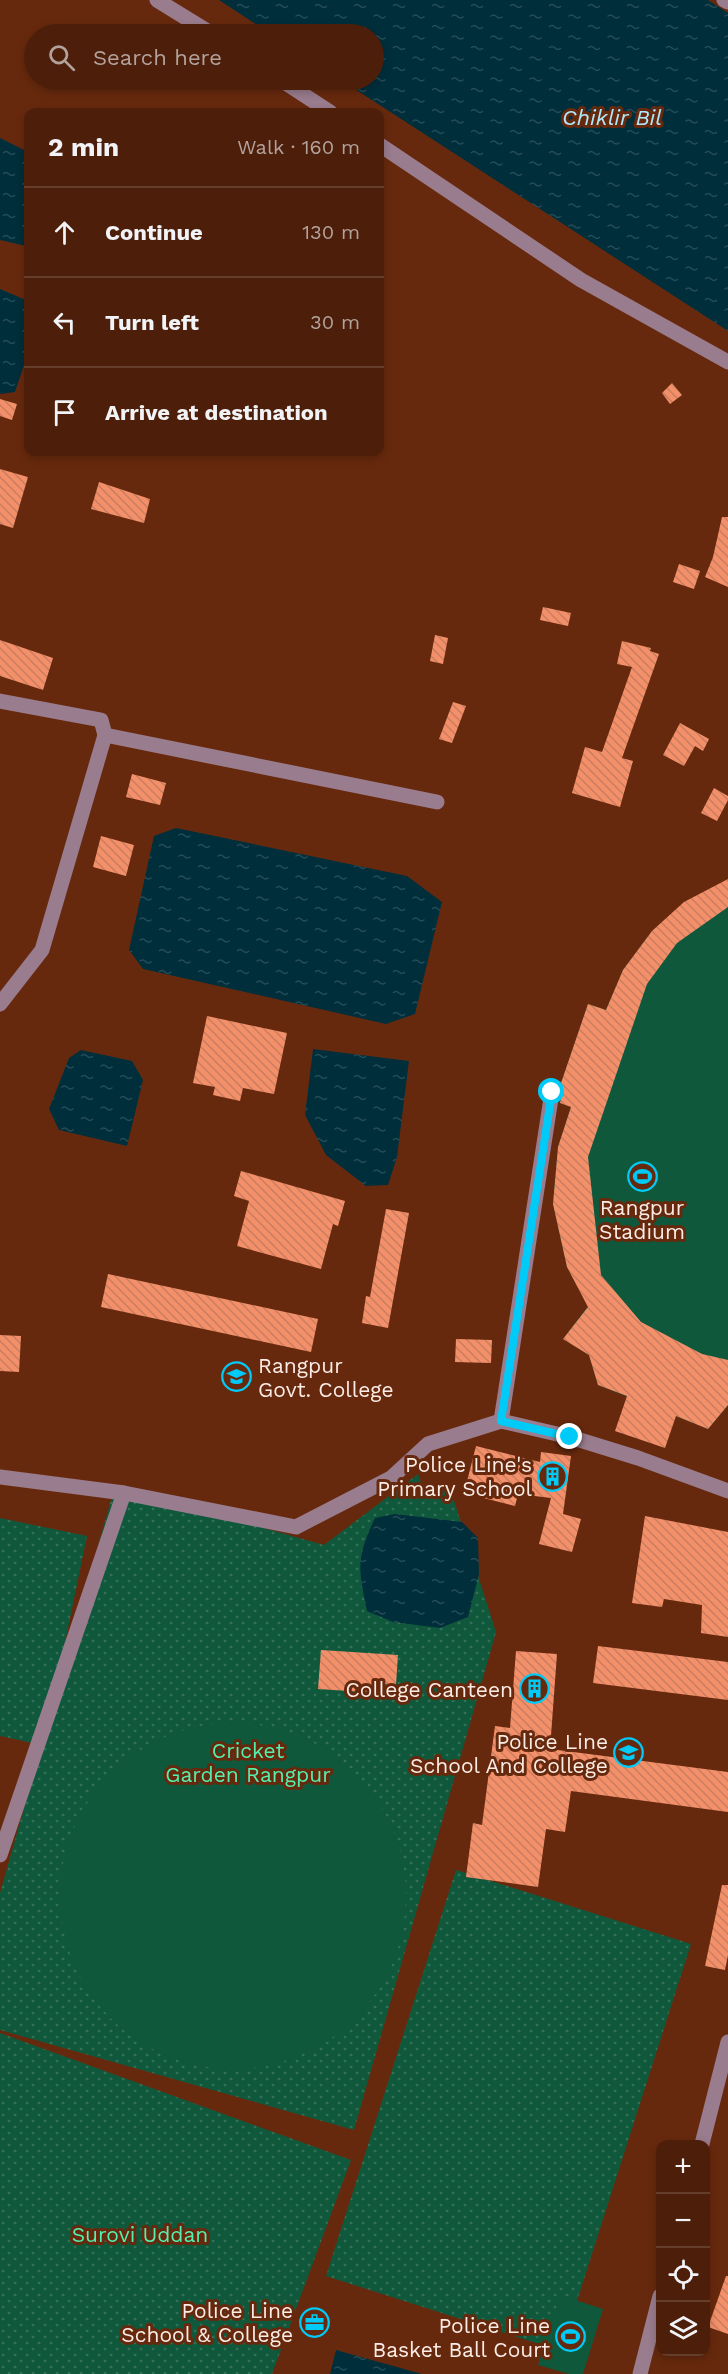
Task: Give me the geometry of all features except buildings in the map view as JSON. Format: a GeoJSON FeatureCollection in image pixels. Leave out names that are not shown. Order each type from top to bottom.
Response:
{"type":"FeatureCollection","features":[{"type":"Feature","properties":{"kind":"street"},"geometry":{"type":"LineString","coordinates":[[157,0],[196,24]]}},
{"type":"Feature","properties":{"kind":"street"},"geometry":{"type":"LineString","coordinates":[[296,90],[324,108]]}},
{"type":"Feature","properties":{"kind":"street"},"geometry":{"type":"LineString","coordinates":[[384,148],[580,280],[728,362]]}},
{"type":"Feature","properties":{"kind":"street"},"geometry":{"type":"LineString","coordinates":[[0,701],[101,720],[105,735],[42,950],[0,1004]]}},
{"type":"Feature","properties":{"kind":"street"},"geometry":{"type":"LineString","coordinates":[[105,735],[437,802]]}},
{"type":"Feature","properties":{"kind":"street"},"geometry":{"type":"LineString","coordinates":[[501,1421],[552,1092]]}},
{"type":"Feature","properties":{"kind":"street"},"geometry":{"type":"LineString","coordinates":[[0,1477],[124,1494],[296,1527],[391,1478],[428,1444],[501,1421],[570,1437],[638,1458],[728,1491]]}},
{"type":"Feature","properties":{"kind":"street"},"geometry":{"type":"LineString","coordinates":[[0,1855],[124,1494]]}},
{"type":"Feature","properties":{"kind":"street"},"geometry":{"type":"LineString","coordinates":[[703,2140],[728,2042]]}},
{"type":"Feature","properties":{"kind":"street"},"geometry":{"type":"LineString","coordinates":[[640,2374],[658,2302]]}},
{"type":"Feature","properties":{"kind":"green space","name":"Rangpur Stadium"},"geometry":{"type":"Polygon","coordinates":[[[728,881],[728,1405],[708,1429],[598,1385],[589,1355],[563,1339],[588,1306],[567,1267],[553,1204],[558,1147],[571,1107],[555,1101],[588,1004],[606,1010],[623,970],[652,931],[728,881]]]}},
{"type":"Feature","properties":{"kind":"green space","name":"Cricket Garden Rangpur"},"geometry":{"type":"Polygon","coordinates":[[[418,1474],[424,1492],[449,1485],[496,1632],[354,2130],[0,2030],[0,1893],[42,1745],[0,1736],[0,1518],[87,1536],[50,1715],[115,1486],[324,1545],[418,1474]]]}},
{"type":"Feature","properties":{"kind":"green space"},"geometry":{"type":"Polygon","coordinates":[[[233,1723],[267,1726],[299,1736],[343,1762],[367,1786],[393,1830],[403,1862],[406,1896],[403,1930],[393,1962],[367,2006],[343,2030],[299,2056],[267,2066],[233,2069],[199,2066],[167,2056],[123,2030],[99,2006],[73,1962],[63,1930],[60,1896],[63,1862],[73,1830],[99,1786],[123,1762],[167,1736],[199,1726],[233,1723]]]}},
{"type":"Feature","properties":{"kind":"green space"},"geometry":{"type":"Polygon","coordinates":[[[456,1870],[691,1944],[561,2351],[326,2276],[456,1870]]]}},
{"type":"Feature","properties":{"kind":"green space","name":"Surovi Uddan"},"geometry":{"type":"Polygon","coordinates":[[[0,2033],[351,2160],[272,2374],[0,2374],[0,2033]]]}},
{"type":"Feature","properties":{"kind":"green space","name":"Police Line Basket Ball Court"},"geometry":{"type":"Polygon","coordinates":[[[560,2295],[603,2309],[583,2374],[569,2374],[538,2365],[560,2295]]]}},
{"type":"Feature","properties":{"kind":"water","name":"Chiklir Bil"},"geometry":{"type":"Polygon","coordinates":[[[219,0],[708,0],[728,13],[728,331],[356,90],[384,90],[384,24],[256,24],[219,0]]]}},
{"type":"Feature","properties":{"kind":"water"},"geometry":{"type":"Polygon","coordinates":[[[0,138],[24,150],[24,246],[0,240],[0,138]]]}},
{"type":"Feature","properties":{"kind":"water"},"geometry":{"type":"Polygon","coordinates":[[[0,289],[24,299],[24,365],[15,392],[0,394],[0,289]]]}},
{"type":"Feature","properties":{"kind":"water"},"geometry":{"type":"Polygon","coordinates":[[[176,828],[407,876],[442,902],[415,1014],[386,1024],[143,969],[129,950],[154,836],[176,828]]]}},
{"type":"Feature","properties":{"kind":"water"},"geometry":{"type":"Polygon","coordinates":[[[313,1049],[409,1061],[397,1157],[388,1185],[366,1186],[326,1155],[305,1115],[313,1049]]]}},
{"type":"Feature","properties":{"kind":"water"},"geometry":{"type":"Polygon","coordinates":[[[81,1050],[132,1061],[143,1080],[127,1146],[59,1130],[49,1109],[69,1058],[81,1050]]]}},
{"type":"Feature","properties":{"kind":"water"},"geometry":{"type":"Polygon","coordinates":[[[395,1514],[462,1522],[478,1538],[479,1574],[468,1617],[440,1628],[393,1622],[367,1611],[360,1563],[364,1543],[375,1518],[395,1514]]]}},
{"type":"Feature","properties":{"kind":"water"},"geometry":{"type":"Polygon","coordinates":[[[336,2350],[422,2374],[330,2374],[336,2350]]]}},
{"type":"Feature","properties":{"kind":"place","name":"Rangpur Stadium"},"geometry":{"type":"Point","coordinates":[642,1176]}},
{"type":"Feature","properties":{"kind":"place","name":"Rangpur Govt. College"},"geometry":{"type":"Point","coordinates":[237,1377]}},
{"type":"Feature","properties":{"kind":"place","name":"Police Line's Primary School"},"geometry":{"type":"Point","coordinates":[553,1476]}},
{"type":"Feature","properties":{"kind":"place","name":"College Canteen"},"geometry":{"type":"Point","coordinates":[534,1689]}},
{"type":"Feature","properties":{"kind":"place","name":"Police Line School And College"},"geometry":{"type":"Point","coordinates":[629,1753]}},
{"type":"Feature","properties":{"kind":"place","name":"Police Line School & College"},"geometry":{"type":"Point","coordinates":[314,2322]}},
{"type":"Feature","properties":{"kind":"place","name":"Police Line Basket Ball Court"},"geometry":{"type":"Point","coordinates":[571,2337]}},
{"type":"Feature","properties":{"kind":"route"},"geometry":{"type":"LineString","coordinates":[[552,1092],[501,1421],[570,1437]]}}]}
